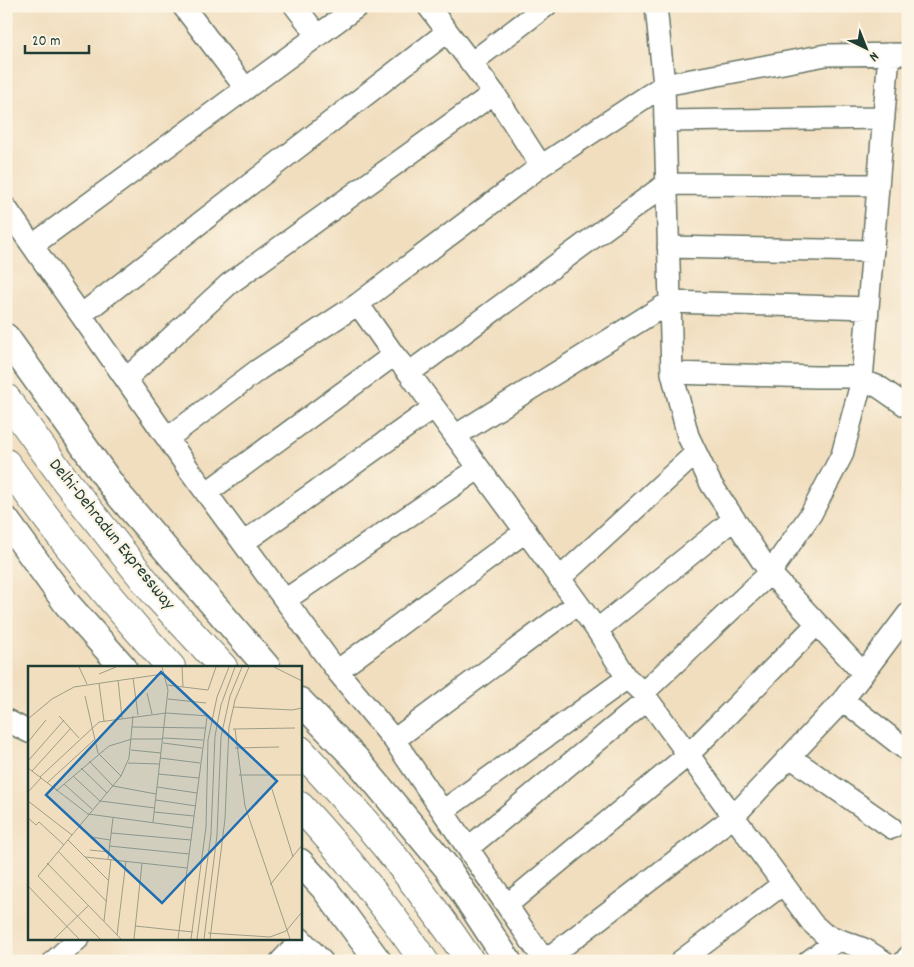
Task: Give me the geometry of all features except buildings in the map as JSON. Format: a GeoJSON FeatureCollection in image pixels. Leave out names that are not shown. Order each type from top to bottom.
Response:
{"type":"FeatureCollection","features":[{"type":"Feature","properties":{"kind":"highway","name":"Delhi-Dehradun Expressway"},"geometry":{"type":"LineString","coordinates":[[6,398],[66,481],[157,596],[222,666]]}},
{"type":"Feature","properties":{"kind":"highway"},"geometry":{"type":"LineString","coordinates":[[6,463],[36,504],[129,621],[170,666]]}},
{"type":"Feature","properties":{"kind":"highway"},"geometry":{"type":"LineString","coordinates":[[301,751],[398,861],[470,961]]}},
{"type":"Feature","properties":{"kind":"highway"},"geometry":{"type":"LineString","coordinates":[[301,807],[368,884],[424,961]]}},
{"type":"Feature","properties":{"kind":"street"},"geometry":{"type":"LineString","coordinates":[[183,6],[246,89]]}},
{"type":"Feature","properties":{"kind":"street"},"geometry":{"type":"LineString","coordinates":[[295,6],[318,36]]}},
{"type":"Feature","properties":{"kind":"street"},"geometry":{"type":"LineString","coordinates":[[33,245],[358,6]]}},
{"type":"Feature","properties":{"kind":"street"},"geometry":{"type":"LineString","coordinates":[[429,6],[494,93],[541,166]]}},
{"type":"Feature","properties":{"kind":"street"},"geometry":{"type":"LineString","coordinates":[[470,63],[546,6]]}},
{"type":"Feature","properties":{"kind":"street"},"geometry":{"type":"LineString","coordinates":[[656,6],[664,85],[672,373],[688,436],[711,484],[770,573],[862,674]]}},
{"type":"Feature","properties":{"kind":"street"},"geometry":{"type":"LineString","coordinates":[[81,315],[447,32]]}},
{"type":"Feature","properties":{"kind":"street"},"geometry":{"type":"LineString","coordinates":[[168,438],[258,370],[358,304],[541,166],[664,85],[826,55],[898,54],[884,118],[862,380],[842,454],[811,514],[770,573],[645,696],[468,848]]}},
{"type":"Feature","properties":{"kind":"street"},"geometry":{"type":"LineString","coordinates":[[126,379],[229,284],[494,93]]}},
{"type":"Feature","properties":{"kind":"street"},"geometry":{"type":"LineString","coordinates":[[665,121],[884,118]]}},
{"type":"Feature","properties":{"kind":"street"},"geometry":{"type":"LineString","coordinates":[[409,373],[666,184],[878,185]]}},
{"type":"Feature","properties":{"kind":"street"},"geometry":{"type":"LineString","coordinates":[[6,208],[206,493],[337,671],[394,740],[544,960],[733,817],[843,700],[862,674],[905,625]]}},
{"type":"Feature","properties":{"kind":"street"},"geometry":{"type":"LineString","coordinates":[[668,246],[873,251]]}},
{"type":"Feature","properties":{"kind":"street"},"geometry":{"type":"LineString","coordinates":[[455,436],[670,302],[868,308]]}},
{"type":"Feature","properties":{"kind":"street"},"geometry":{"type":"LineString","coordinates":[[358,304],[560,578],[597,630],[627,678],[645,696],[812,923],[824,934],[864,949],[884,961]]}},
{"type":"Feature","properties":{"kind":"street"},"geometry":{"type":"LineString","coordinates":[[6,336],[118,494],[267,666]]}},
{"type":"Feature","properties":{"kind":"street"},"geometry":{"type":"LineString","coordinates":[[206,493],[394,355]]}},
{"type":"Feature","properties":{"kind":"street"},"geometry":{"type":"LineString","coordinates":[[672,373],[854,377],[878,387],[908,407]]}},
{"type":"Feature","properties":{"kind":"street"},"geometry":{"type":"LineString","coordinates":[[243,543],[433,408]]}},
{"type":"Feature","properties":{"kind":"street"},"geometry":{"type":"LineString","coordinates":[[560,578],[696,453]]}},
{"type":"Feature","properties":{"kind":"street"},"geometry":{"type":"LineString","coordinates":[[285,600],[478,469]]}},
{"type":"Feature","properties":{"kind":"street"},"geometry":{"type":"LineString","coordinates":[[597,630],[734,519]]}},
{"type":"Feature","properties":{"kind":"street"},"geometry":{"type":"LineString","coordinates":[[6,520],[67,604],[122,666]]}},
{"type":"Feature","properties":{"kind":"street"},"geometry":{"type":"LineString","coordinates":[[337,671],[526,531]]}},
{"type":"Feature","properties":{"kind":"street"},"geometry":{"type":"LineString","coordinates":[[394,740],[577,604]]}},
{"type":"Feature","properties":{"kind":"street"},"geometry":{"type":"LineString","coordinates":[[507,905],[688,755],[817,624]]}},
{"type":"Feature","properties":{"kind":"street"},"geometry":{"type":"LineString","coordinates":[[443,811],[627,678]]}},
{"type":"Feature","properties":{"kind":"street"},"geometry":{"type":"LineString","coordinates":[[843,700],[908,751]]}},
{"type":"Feature","properties":{"kind":"street"},"geometry":{"type":"LineString","coordinates":[[301,702],[356,759],[448,868],[508,961]]}},
{"type":"Feature","properties":{"kind":"street"},"geometry":{"type":"LineString","coordinates":[[6,720],[28,731]]}},
{"type":"Feature","properties":{"kind":"street"},"geometry":{"type":"LineString","coordinates":[[790,757],[892,828]]}},
{"type":"Feature","properties":{"kind":"street"},"geometry":{"type":"LineString","coordinates":[[301,863],[324,888],[378,961]]}},
{"type":"Feature","properties":{"kind":"street"},"geometry":{"type":"LineString","coordinates":[[681,961],[782,884]]}},
{"type":"Feature","properties":{"kind":"street"},"geometry":{"type":"LineString","coordinates":[[54,961],[77,940]]}},
{"type":"Feature","properties":{"kind":"street"},"geometry":{"type":"LineString","coordinates":[[280,961],[299,940]]}},
{"type":"Feature","properties":{"kind":"street"},"geometry":{"type":"LineString","coordinates":[[301,940],[322,961]]}},
{"type":"Feature","properties":{"kind":"street"},"geometry":{"type":"LineString","coordinates":[[809,961],[838,940]]}},
{"type":"Feature","properties":{"kind":"street"},"geometry":{"type":"LineString","coordinates":[[905,961],[908,957]]}}]}
